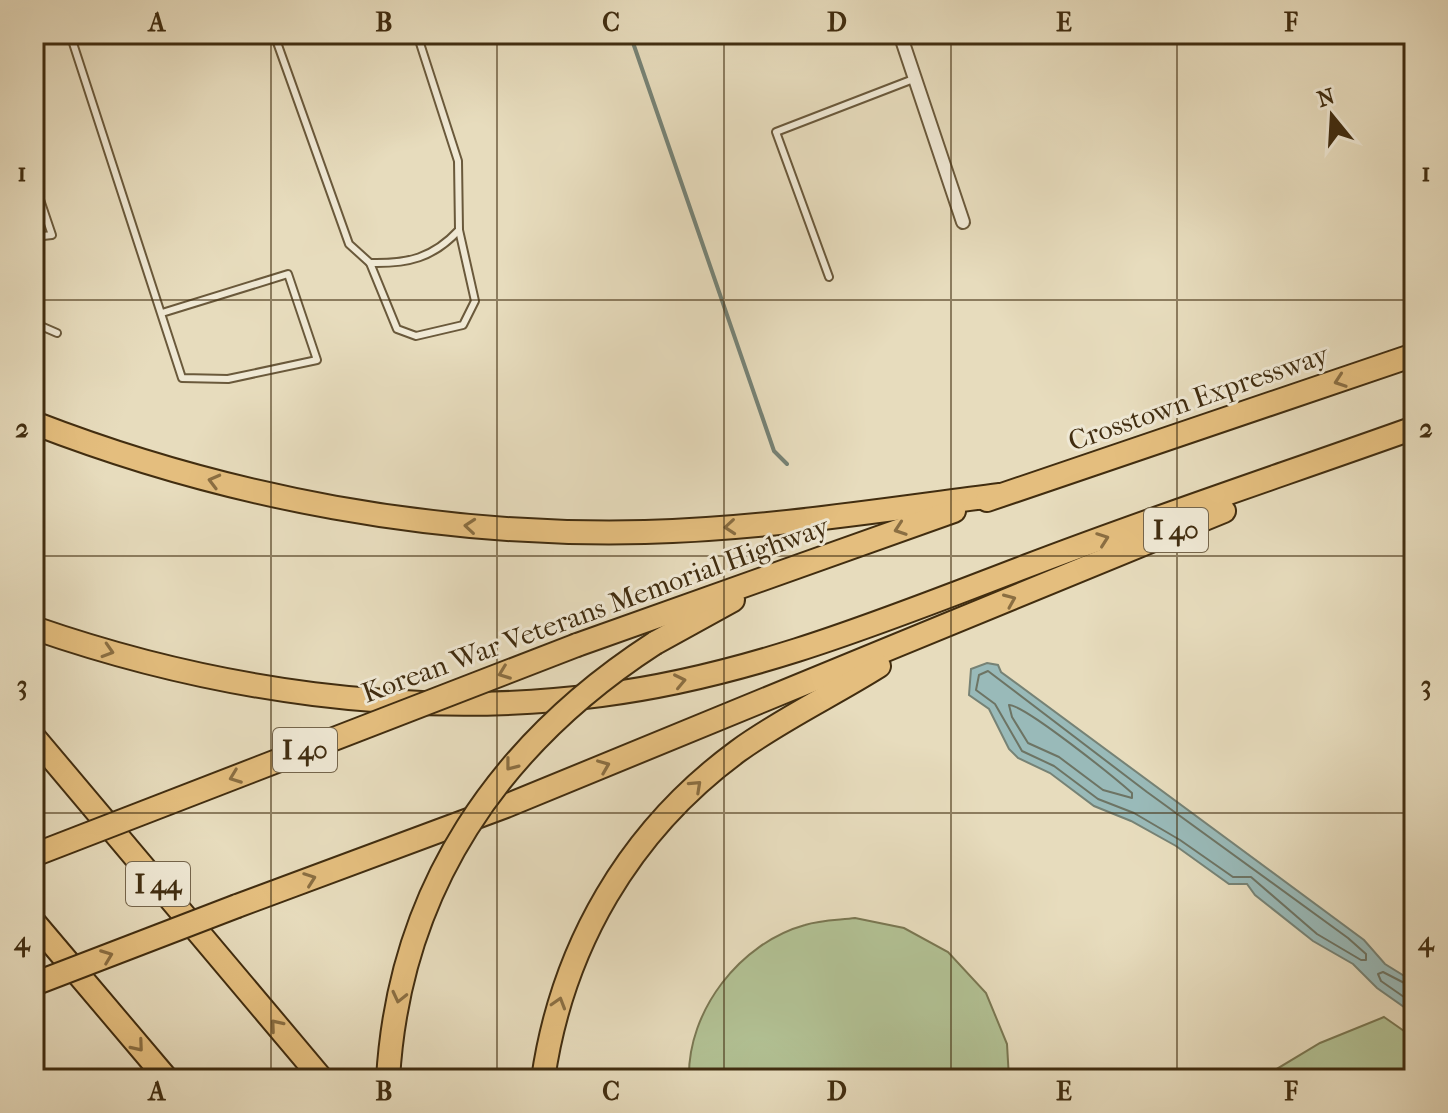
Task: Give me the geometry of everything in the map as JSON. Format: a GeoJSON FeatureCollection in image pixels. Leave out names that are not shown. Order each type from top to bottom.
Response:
{"type":"FeatureCollection","features":[{"type":"Feature","properties":{"kind":"highway","name":"Crosstown Expressway"},"geometry":{"type":"LineString","coordinates":[[1000,495],[1414,355]]}},
{"type":"Feature","properties":{"kind":"highway"},"geometry":{"type":"LineString","coordinates":[[34,423],[126,456],[233,486],[350,510],[466,526],[584,532],[714,529],[1000,495]]}},
{"type":"Feature","properties":{"kind":"highway"},"geometry":{"type":"LineString","coordinates":[[34,628],[173,668],[337,696],[461,702],[603,695],[737,669],[813,647],[1045,559],[1414,431]]}},
{"type":"Feature","properties":{"kind":"highway","name":"I 40"},"geometry":{"type":"LineString","coordinates":[[34,984],[506,806],[939,630],[1414,431]]}},
{"type":"Feature","properties":{"kind":"highway","name":"Korean War Veterans Memorial Highway"},"geometry":{"type":"LineString","coordinates":[[34,855],[577,645],[1000,495]]}},
{"type":"Feature","properties":{"kind":"highway"},"geometry":{"type":"LineString","coordinates":[[388,1079],[398,1000],[416,937],[439,880],[467,828],[536,736],[599,681],[655,643],[797,565]]}},
{"type":"Feature","properties":{"kind":"highway"},"geometry":{"type":"LineString","coordinates":[[543,1079],[557,1008],[584,936],[623,869],[672,808],[740,750],[939,630]]}},
{"type":"Feature","properties":{"kind":"highway","name":"I 44"},"geometry":{"type":"LineString","coordinates":[[34,737],[322,1079]]}},
{"type":"Feature","properties":{"kind":"highway"},"geometry":{"type":"LineString","coordinates":[[34,922],[167,1079]]}},
{"type":"Feature","properties":{"kind":"street"},"geometry":{"type":"LineString","coordinates":[[900,34],[963,222]]}},
{"type":"Feature","properties":{"kind":"lane"},"geometry":{"type":"LineString","coordinates":[[70,34],[182,378],[228,379],[317,360],[288,274],[162,313]]}},
{"type":"Feature","properties":{"kind":"lane"},"geometry":{"type":"LineString","coordinates":[[274,34],[349,244],[370,263],[397,329],[416,336],[463,325],[475,301],[459,230],[458,161],[417,34]]}},
{"type":"Feature","properties":{"kind":"lane"},"geometry":{"type":"LineString","coordinates":[[829,277],[776,132],[916,78]]}},
{"type":"Feature","properties":{"kind":"lane"},"geometry":{"type":"LineString","coordinates":[[34,182],[52,235],[34,237]]}},
{"type":"Feature","properties":{"kind":"lane"},"geometry":{"type":"LineString","coordinates":[[370,263],[396,264],[440,250],[459,230]]}},
{"type":"Feature","properties":{"kind":"lane"},"geometry":{"type":"LineString","coordinates":[[34,323],[57,333]]}},
{"type":"Feature","properties":{"kind":"green space"},"geometry":{"type":"Polygon","coordinates":[[[855,918],[904,928],[948,952],[986,993],[1007,1044],[1009,1079],[689,1079],[697,1029],[722,983],[739,964],[781,934],[811,923],[855,918]]]}},
{"type":"Feature","properties":{"kind":"green space"},"geometry":{"type":"Polygon","coordinates":[[[1384,1017],[1414,1038],[1414,1079],[1260,1079],[1320,1043],[1384,1017]]]}},
{"type":"Feature","properties":{"kind":"water"},"geometry":{"type":"Polygon","coordinates":[[[987,663],[998,665],[1001,672],[1364,940],[1385,964],[1414,982],[1414,1014],[1377,988],[1353,964],[1313,941],[1255,895],[1247,884],[1229,884],[1176,846],[1131,821],[1094,806],[1050,773],[1018,758],[1009,749],[989,709],[969,695],[971,669],[987,663]]]}},
{"type":"Feature","properties":{"kind":"waterway"},"geometry":{"type":"LineString","coordinates":[[630,34],[774,451],[787,464]]}}]}
